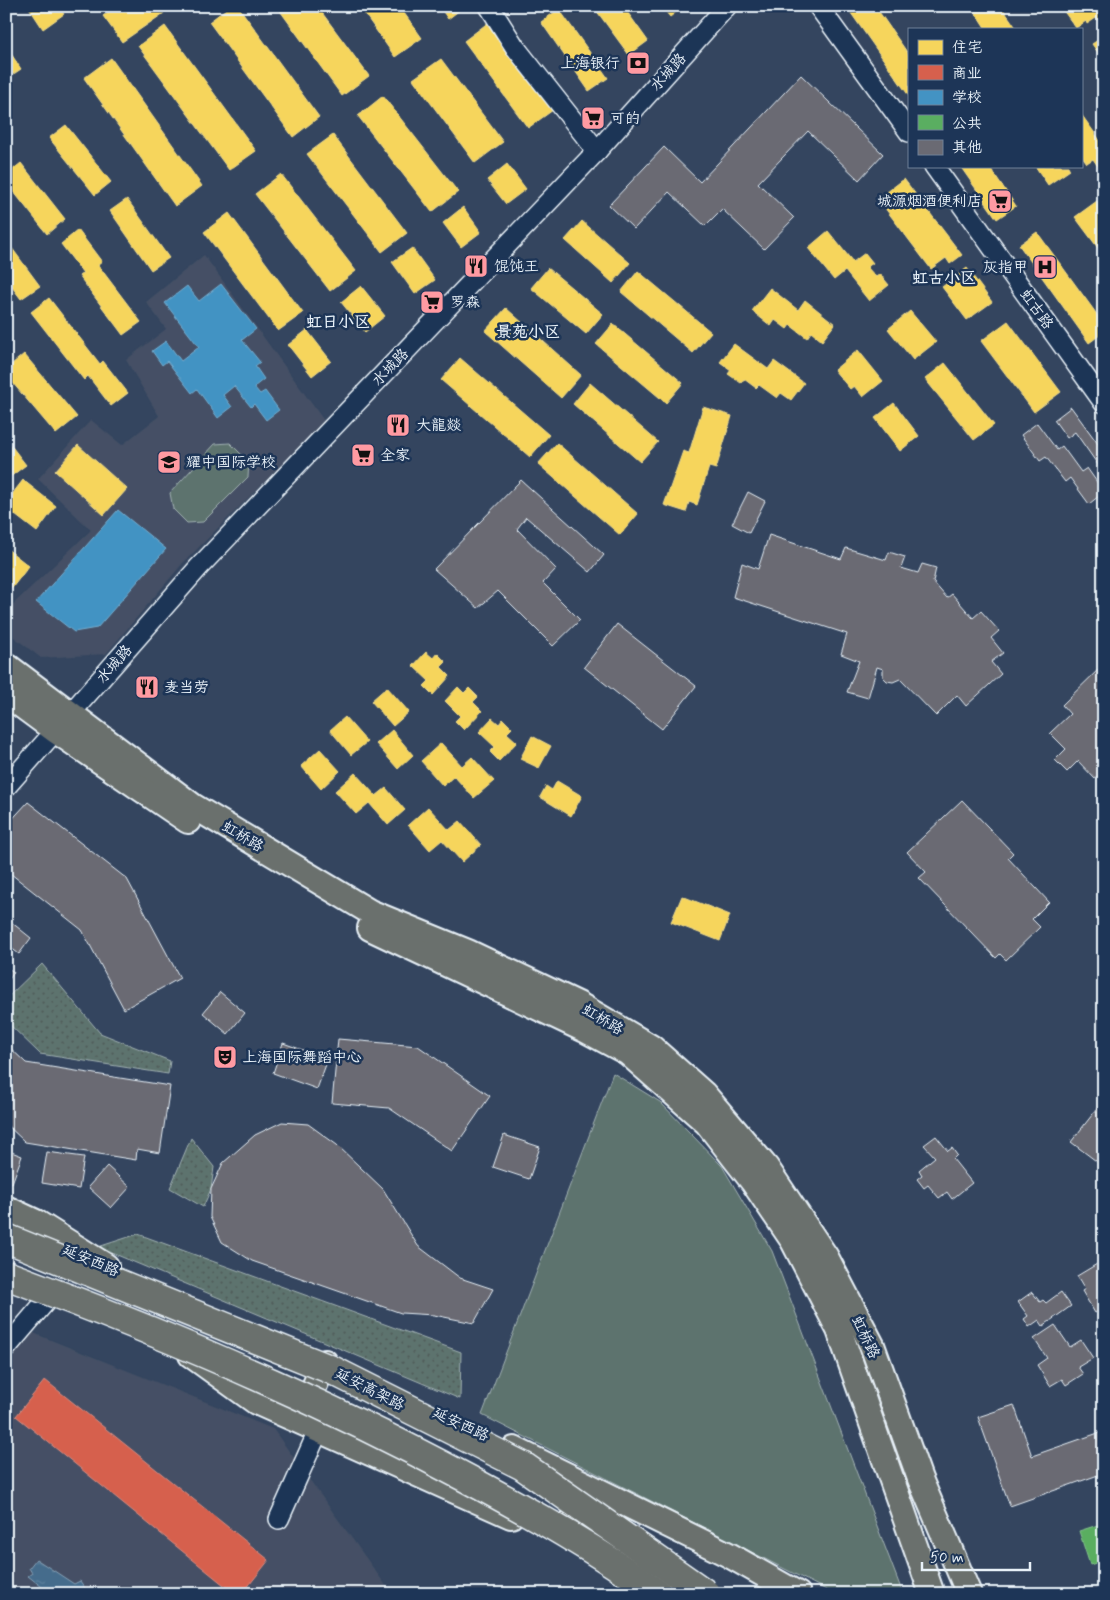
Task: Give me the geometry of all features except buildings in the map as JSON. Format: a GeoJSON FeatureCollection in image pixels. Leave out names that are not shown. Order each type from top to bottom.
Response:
{"type":"FeatureCollection","features":[{"type":"Feature","properties":{"kind":"highway","name":"延安高架路"},"geometry":{"type":"LineString","coordinates":[[6,1238],[332,1370],[523,1466],[706,1594]]}},
{"type":"Feature","properties":{"kind":"highway"},"geometry":{"type":"LineString","coordinates":[[6,1275],[74,1300],[301,1394],[397,1441],[571,1536],[658,1594]]}},
{"type":"Feature","properties":{"kind":"main road","name":"虹桥路"},"geometry":{"type":"LineString","coordinates":[[6,665],[64,722],[186,819],[344,916],[585,1030],[628,1053],[707,1124],[753,1182],[793,1241],[839,1330],[932,1594]]}},
{"type":"Feature","properties":{"kind":"main road","name":"虹桥路"},"geometry":{"type":"LineString","coordinates":[[6,694],[64,722],[193,806],[370,912],[468,952],[578,1004],[651,1047],[704,1094],[766,1167],[826,1257],[872,1345],[920,1478],[969,1594]]}},
{"type":"Feature","properties":{"kind":"main road"},"geometry":{"type":"LineString","coordinates":[[6,1208],[36,1222],[106,1266]]}},
{"type":"Feature","properties":{"kind":"main road","name":"延安西路"},"geometry":{"type":"LineString","coordinates":[[6,1224],[325,1362],[492,1438],[729,1555],[798,1594]]}},
{"type":"Feature","properties":{"kind":"main road"},"geometry":{"type":"LineString","coordinates":[[6,1275],[186,1351],[256,1402],[318,1414],[409,1445],[525,1500],[712,1594]]}},
{"type":"Feature","properties":{"kind":"main road"},"geometry":{"type":"LineString","coordinates":[[6,1282],[52,1294]]}},
{"type":"Feature","properties":{"kind":"main road"},"geometry":{"type":"LineString","coordinates":[[318,1414],[325,1362]]}},
{"type":"Feature","properties":{"kind":"main road"},"geometry":{"type":"LineString","coordinates":[[318,1414],[444,1484],[677,1594]]}},
{"type":"Feature","properties":{"kind":"street"},"geometry":{"type":"LineString","coordinates":[[489,6],[515,47],[597,151]]}},
{"type":"Feature","properties":{"kind":"street","name":"水城路"},"geometry":{"type":"LineString","coordinates":[[6,787],[199,567],[597,151],[728,6]]}},
{"type":"Feature","properties":{"kind":"street"},"geometry":{"type":"LineString","coordinates":[[818,6],[908,131]]}},
{"type":"Feature","properties":{"kind":"street","name":"虹古路"},"geometry":{"type":"LineString","coordinates":[[935,168],[1104,403]]}},
{"type":"Feature","properties":{"kind":"street"},"geometry":{"type":"LineString","coordinates":[[6,1348],[52,1294]]}},
{"type":"Feature","properties":{"kind":"street"},"geometry":{"type":"LineString","coordinates":[[279,1519],[318,1414]]}},
{"type":"Feature","properties":{"kind":"shaded area","name":"耀中国际学校"},"geometry":{"type":"Polygon","coordinates":[[[204,255],[325,422],[183,563],[106,654],[41,658],[6,631],[6,611],[91,530],[38,479],[91,420],[122,445],[159,416],[126,360],[166,329],[146,302],[204,255]]]}},
{"type":"Feature","properties":{"kind":"shaded area"},"geometry":{"type":"Polygon","coordinates":[[[6,1322],[273,1429],[392,1594],[6,1594],[6,1322]]]}},
{"type":"Feature","properties":{"kind":"green space"},"geometry":{"type":"Polygon","coordinates":[[[230,443],[249,462],[248,477],[203,522],[187,523],[173,509],[170,493],[215,444],[230,443]]]}},
{"type":"Feature","properties":{"kind":"green space"},"geometry":{"type":"Polygon","coordinates":[[[42,964],[100,1033],[170,1061],[168,1074],[40,1054],[6,1021],[6,999],[42,964]]]}},
{"type":"Feature","properties":{"kind":"green space"},"geometry":{"type":"Polygon","coordinates":[[[613,1073],[660,1102],[722,1166],[772,1251],[903,1594],[834,1594],[482,1415],[613,1073]]]}},
{"type":"Feature","properties":{"kind":"green space"},"geometry":{"type":"Polygon","coordinates":[[[191,1138],[214,1167],[211,1189],[203,1207],[170,1188],[191,1138]]]}},
{"type":"Feature","properties":{"kind":"green space"},"geometry":{"type":"Polygon","coordinates":[[[138,1234],[461,1352],[460,1399],[98,1247],[138,1234]]]}},
{"type":"Feature","properties":{"kind":"water"},"geometry":{"type":"Polygon","coordinates":[[[36,1559],[74,1584],[80,1581],[89,1594],[51,1594],[28,1576],[32,1573],[29,1568],[36,1559]]]}},
{"type":"Feature","properties":{"kind":"place","name":"上海银行"},"geometry":{"type":"Point","coordinates":[638,63]}},
{"type":"Feature","properties":{"kind":"place","name":"可的"},"geometry":{"type":"Point","coordinates":[593,118]}},
{"type":"Feature","properties":{"kind":"place","name":"城源烟酒便利店"},"geometry":{"type":"Point","coordinates":[1000,201]}},
{"type":"Feature","properties":{"kind":"place","name":"馄饨王"},"geometry":{"type":"Point","coordinates":[476,266]}},
{"type":"Feature","properties":{"kind":"place","name":"灰指甲"},"geometry":{"type":"Point","coordinates":[1045,267]}},
{"type":"Feature","properties":{"kind":"place","name":"罗森"},"geometry":{"type":"Point","coordinates":[432,302]}},
{"type":"Feature","properties":{"kind":"place","name":"大龍燚"},"geometry":{"type":"Point","coordinates":[398,425]}},
{"type":"Feature","properties":{"kind":"place","name":"全家"},"geometry":{"type":"Point","coordinates":[363,455]}},
{"type":"Feature","properties":{"kind":"place","name":"耀中国际学校"},"geometry":{"type":"Point","coordinates":[169,462]}},
{"type":"Feature","properties":{"kind":"place","name":"麦当劳"},"geometry":{"type":"Point","coordinates":[147,687]}},
{"type":"Feature","properties":{"kind":"place","name":"上海国际舞蹈中心"},"geometry":{"type":"Point","coordinates":[225,1057]}},
{"type":"Feature","properties":{"kind":"district","name":"虹古小区"},"geometry":{"type":"Point","coordinates":[944,277]}},
{"type":"Feature","properties":{"kind":"district","name":"虹日小区"},"geometry":{"type":"Point","coordinates":[338,321]}},
{"type":"Feature","properties":{"kind":"district","name":"景苑小区"},"geometry":{"type":"Point","coordinates":[528,331]}}]}
